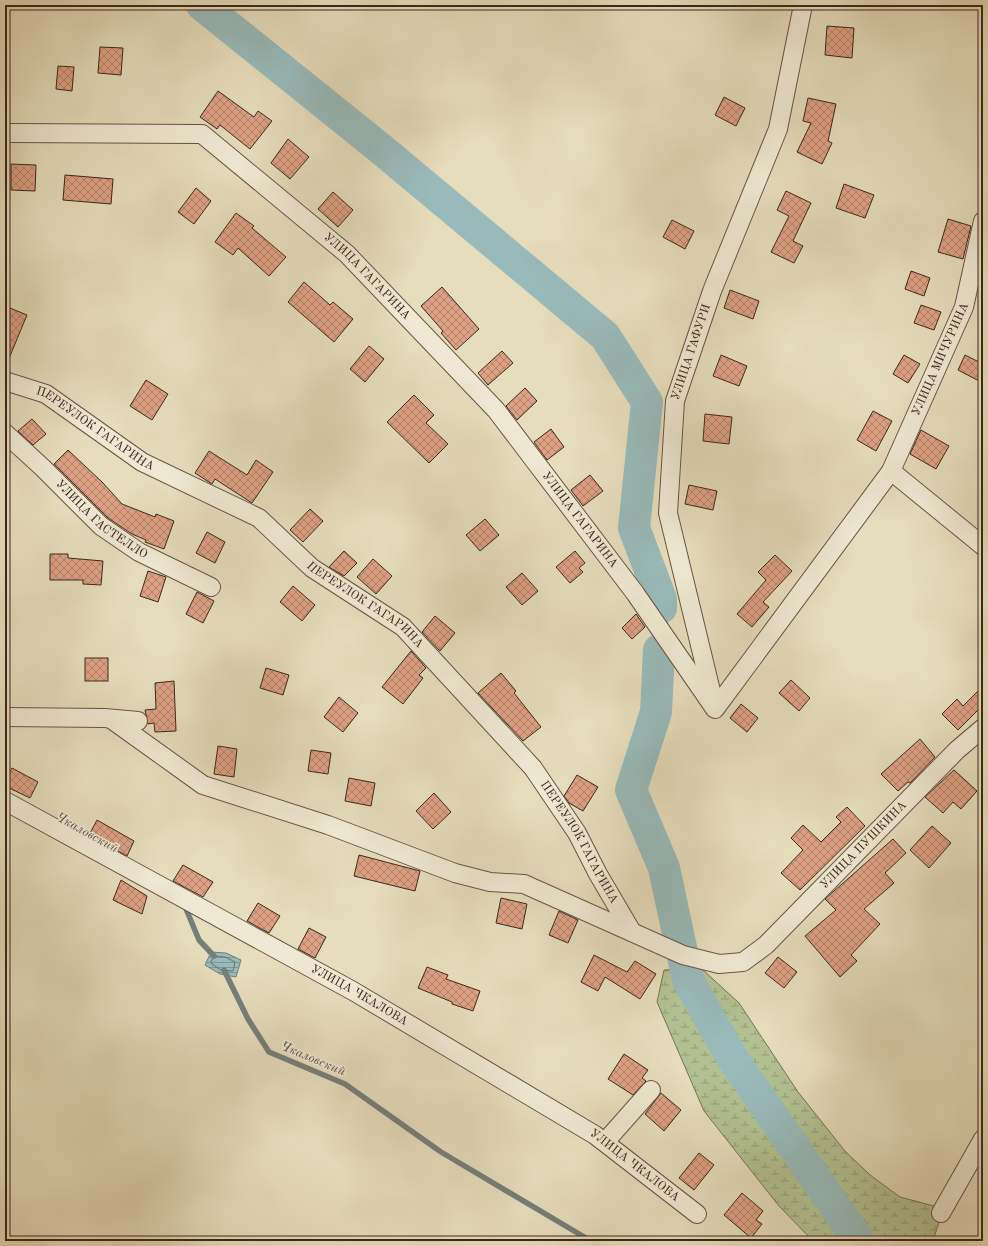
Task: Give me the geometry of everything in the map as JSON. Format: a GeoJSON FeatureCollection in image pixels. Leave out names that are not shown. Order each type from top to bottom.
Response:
{"type":"FeatureCollection","features":[{"type":"Feature","properties":{"kind":"street","name":"УЛИЦА ГАФУРИ"},"geometry":{"type":"LineString","coordinates":[[716,709],[668,513],[675,402],[712,291],[778,129],[803,5]]}},
{"type":"Feature","properties":{"kind":"street","name":"УЛИЦА ГАГАРИНА"},"geometry":{"type":"LineString","coordinates":[[5,133],[202,134],[347,254],[496,410],[635,593],[716,709]]}},
{"type":"Feature","properties":{"kind":"street","name":"УЛИЦА МИЧУРИНА"},"geometry":{"type":"LineString","coordinates":[[716,709],[891,471],[964,307],[983,221]]}},
{"type":"Feature","properties":{"kind":"street","name":"ПЕРЕУЛОК ГАГАРИНА"},"geometry":{"type":"LineString","coordinates":[[5,381],[46,394],[142,462],[258,518],[312,568],[403,627],[533,768],[577,833],[598,874],[632,932]]}},
{"type":"Feature","properties":{"kind":"street","name":"УЛИЦА ГАСТЕЛЛО"},"geometry":{"type":"LineString","coordinates":[[5,433],[43,468],[101,526],[139,552],[211,587]]}},
{"type":"Feature","properties":{"kind":"street"},"geometry":{"type":"LineString","coordinates":[[891,471],[983,546]]}},
{"type":"Feature","properties":{"kind":"street"},"geometry":{"type":"LineString","coordinates":[[5,717],[112,719],[138,721]]}},
{"type":"Feature","properties":{"kind":"street"},"geometry":{"type":"LineString","coordinates":[[112,719],[203,785],[328,825],[455,873],[490,882],[524,884],[632,932]]}},
{"type":"Feature","properties":{"kind":"street","name":"УЛИЦА ПУШКИНА"},"geometry":{"type":"LineString","coordinates":[[632,932],[683,955],[711,963],[719,964],[743,962],[766,946],[952,756],[983,728]]}},
{"type":"Feature","properties":{"kind":"street","name":"УЛИЦА ЧКАЛОВА"},"geometry":{"type":"LineString","coordinates":[[5,801],[353,991],[595,1135],[697,1214]]}},
{"type":"Feature","properties":{"kind":"street"},"geometry":{"type":"LineString","coordinates":[[604,1142],[651,1090]]}},
{"type":"Feature","properties":{"kind":"street"},"geometry":{"type":"LineString","coordinates":[[941,1213],[981,1147]]}},
{"type":"Feature","properties":{"kind":"green space"},"geometry":{"type":"Polygon","coordinates":[[[702,969],[739,1003],[798,1092],[845,1151],[870,1175],[900,1197],[934,1206],[939,1222],[933,1241],[813,1241],[779,1206],[704,1111],[657,1002],[664,970],[702,969]]]}},
{"type":"Feature","properties":{"kind":"water"},"geometry":{"type":"Polygon","coordinates":[[[211,952],[226,953],[241,960],[236,977],[220,974],[205,965],[211,952]]]}},
{"type":"Feature","properties":{"kind":"building"},"geometry":{"type":"Polygon","coordinates":[[[827,26],[854,28],[852,58],[825,55],[827,26]]]}},
{"type":"Feature","properties":{"kind":"building"},"geometry":{"type":"Polygon","coordinates":[[[100,47],[123,48],[121,75],[98,73],[100,47]]]}},
{"type":"Feature","properties":{"kind":"building"},"geometry":{"type":"Polygon","coordinates":[[[58,66],[74,67],[72,91],[56,89],[58,66]]]}},
{"type":"Feature","properties":{"kind":"building"},"geometry":{"type":"Polygon","coordinates":[[[218,91],[254,117],[258,111],[272,121],[250,149],[220,125],[217,129],[200,117],[218,91]]]}},
{"type":"Feature","properties":{"kind":"building"},"geometry":{"type":"Polygon","coordinates":[[[724,97],[745,108],[736,126],[715,115],[724,97]]]}},
{"type":"Feature","properties":{"kind":"building"},"geometry":{"type":"Polygon","coordinates":[[[808,98],[836,104],[828,141],[832,143],[822,164],[797,152],[811,123],[803,121],[808,98]]]}},
{"type":"Feature","properties":{"kind":"building"},"geometry":{"type":"Polygon","coordinates":[[[288,139],[309,157],[290,179],[271,163],[288,139]]]}},
{"type":"Feature","properties":{"kind":"building"},"geometry":{"type":"Polygon","coordinates":[[[11,164],[36,165],[35,191],[11,190],[11,164]]]}},
{"type":"Feature","properties":{"kind":"building"},"geometry":{"type":"Polygon","coordinates":[[[65,175],[113,179],[111,204],[63,200],[65,175]]]}},
{"type":"Feature","properties":{"kind":"building"},"geometry":{"type":"Polygon","coordinates":[[[844,184],[874,195],[865,218],[836,208],[844,184]]]}},
{"type":"Feature","properties":{"kind":"building"},"geometry":{"type":"Polygon","coordinates":[[[196,188],[211,201],[194,224],[178,212],[196,188]]]}},
{"type":"Feature","properties":{"kind":"building"},"geometry":{"type":"Polygon","coordinates":[[[786,191],[811,203],[793,241],[803,246],[794,263],[771,252],[789,216],[777,210],[786,191]]]}},
{"type":"Feature","properties":{"kind":"building"},"geometry":{"type":"Polygon","coordinates":[[[333,192],[353,210],[338,227],[318,209],[333,192]]]}},
{"type":"Feature","properties":{"kind":"building"},"geometry":{"type":"Polygon","coordinates":[[[236,213],[254,226],[252,228],[286,257],[269,276],[238,248],[233,255],[215,242],[236,213]]]}},
{"type":"Feature","properties":{"kind":"building"},"geometry":{"type":"Polygon","coordinates":[[[948,219],[971,226],[963,259],[938,252],[948,219]]]}},
{"type":"Feature","properties":{"kind":"building"},"geometry":{"type":"Polygon","coordinates":[[[672,220],[694,231],[685,249],[663,237],[672,220]]]}},
{"type":"Feature","properties":{"kind":"building"},"geometry":{"type":"Polygon","coordinates":[[[911,271],[930,278],[924,296],[905,289],[911,271]]]}},
{"type":"Feature","properties":{"kind":"building"},"geometry":{"type":"Polygon","coordinates":[[[304,282],[330,305],[333,302],[353,319],[334,342],[288,302],[304,282]]]}},
{"type":"Feature","properties":{"kind":"building"},"geometry":{"type":"Polygon","coordinates":[[[442,287],[479,329],[456,350],[441,333],[443,331],[421,306],[442,287]]]}},
{"type":"Feature","properties":{"kind":"building"},"geometry":{"type":"Polygon","coordinates":[[[730,290],[759,301],[753,319],[724,308],[730,290]]]}},
{"type":"Feature","properties":{"kind":"building"},"geometry":{"type":"Polygon","coordinates":[[[921,305],[941,312],[934,330],[914,323],[921,305]]]}},
{"type":"Feature","properties":{"kind":"building"},"geometry":{"type":"Polygon","coordinates":[[[5,306],[27,315],[5,368],[5,306]]]}},
{"type":"Feature","properties":{"kind":"building"},"geometry":{"type":"Polygon","coordinates":[[[369,346],[384,359],[365,382],[350,369],[369,346]]]}},
{"type":"Feature","properties":{"kind":"building"},"geometry":{"type":"Polygon","coordinates":[[[502,351],[513,363],[488,385],[478,373],[502,351]]]}},
{"type":"Feature","properties":{"kind":"building"},"geometry":{"type":"Polygon","coordinates":[[[721,355],[747,366],[739,386],[713,376],[721,355]]]}},
{"type":"Feature","properties":{"kind":"building"},"geometry":{"type":"Polygon","coordinates":[[[904,355],[920,364],[908,383],[893,374],[904,355]]]}},
{"type":"Feature","properties":{"kind":"building"},"geometry":{"type":"Polygon","coordinates":[[[965,355],[983,364],[983,383],[958,370],[965,355]]]}},
{"type":"Feature","properties":{"kind":"building"},"geometry":{"type":"Polygon","coordinates":[[[146,380],[168,394],[152,420],[130,406],[146,380]]]}},
{"type":"Feature","properties":{"kind":"building"},"geometry":{"type":"Polygon","coordinates":[[[525,388],[537,401],[517,420],[506,406],[525,388]]]}},
{"type":"Feature","properties":{"kind":"building"},"geometry":{"type":"Polygon","coordinates":[[[414,395],[434,415],[426,423],[448,444],[429,463],[387,422],[414,395]]]}},
{"type":"Feature","properties":{"kind":"building"},"geometry":{"type":"Polygon","coordinates":[[[873,411],[892,421],[876,451],[857,440],[873,411]]]}},
{"type":"Feature","properties":{"kind":"building"},"geometry":{"type":"Polygon","coordinates":[[[705,414],[732,417],[729,444],[703,441],[705,414]]]}},
{"type":"Feature","properties":{"kind":"building"},"geometry":{"type":"Polygon","coordinates":[[[32,419],[46,434],[33,445],[18,431],[32,419]]]}},
{"type":"Feature","properties":{"kind":"building"},"geometry":{"type":"Polygon","coordinates":[[[551,429],[564,447],[547,460],[534,442],[551,429]]]}},
{"type":"Feature","properties":{"kind":"building"},"geometry":{"type":"Polygon","coordinates":[[[921,430],[949,446],[936,469],[910,454],[921,430]]]}},
{"type":"Feature","properties":{"kind":"building"},"geometry":{"type":"Polygon","coordinates":[[[68,450],[102,482],[122,504],[155,517],[156,514],[174,521],[164,549],[145,542],[146,540],[132,534],[108,518],[54,464],[68,450]]]}},
{"type":"Feature","properties":{"kind":"building"},"geometry":{"type":"Polygon","coordinates":[[[209,451],[247,475],[256,460],[273,472],[252,503],[215,479],[212,484],[195,473],[209,451]]]}},
{"type":"Feature","properties":{"kind":"building"},"geometry":{"type":"Polygon","coordinates":[[[590,475],[603,491],[583,506],[571,490],[590,475]]]}},
{"type":"Feature","properties":{"kind":"building"},"geometry":{"type":"Polygon","coordinates":[[[689,485],[717,491],[713,510],[685,504],[689,485]]]}},
{"type":"Feature","properties":{"kind":"building"},"geometry":{"type":"Polygon","coordinates":[[[310,509],[323,521],[303,542],[290,530],[310,509]]]}},
{"type":"Feature","properties":{"kind":"building"},"geometry":{"type":"Polygon","coordinates":[[[485,519],[499,535],[480,551],[466,535],[485,519]]]}},
{"type":"Feature","properties":{"kind":"building"},"geometry":{"type":"Polygon","coordinates":[[[207,532],[225,542],[215,563],[196,553],[207,532]]]}},
{"type":"Feature","properties":{"kind":"building"},"geometry":{"type":"Polygon","coordinates":[[[344,551],[357,563],[344,576],[329,567],[344,551]]]}},
{"type":"Feature","properties":{"kind":"building"},"geometry":{"type":"Polygon","coordinates":[[[575,551],[585,563],[579,568],[583,572],[570,583],[556,567],[575,551]]]}},
{"type":"Feature","properties":{"kind":"building"},"geometry":{"type":"Polygon","coordinates":[[[50,554],[68,554],[68,558],[103,561],[101,585],[83,584],[83,580],[50,580],[50,554]]]}},
{"type":"Feature","properties":{"kind":"building"},"geometry":{"type":"Polygon","coordinates":[[[775,555],[792,571],[763,602],[769,607],[752,627],[737,614],[766,580],[758,572],[775,555]]]}},
{"type":"Feature","properties":{"kind":"building"},"geometry":{"type":"Polygon","coordinates":[[[373,559],[392,576],[376,594],[357,577],[373,559]]]}},
{"type":"Feature","properties":{"kind":"building"},"geometry":{"type":"Polygon","coordinates":[[[148,571],[166,577],[158,602],[140,596],[148,571]]]}},
{"type":"Feature","properties":{"kind":"building"},"geometry":{"type":"Polygon","coordinates":[[[522,573],[538,591],[522,605],[506,587],[522,573]]]}},
{"type":"Feature","properties":{"kind":"building"},"geometry":{"type":"Polygon","coordinates":[[[293,586],[315,605],[302,621],[280,602],[293,586]]]}},
{"type":"Feature","properties":{"kind":"building"},"geometry":{"type":"Polygon","coordinates":[[[197,592],[214,601],[203,623],[186,614],[197,592]]]}},
{"type":"Feature","properties":{"kind":"building"},"geometry":{"type":"Polygon","coordinates":[[[636,614],[645,627],[632,639],[622,628],[636,614]]]}},
{"type":"Feature","properties":{"kind":"building"},"geometry":{"type":"Polygon","coordinates":[[[435,616],[455,633],[440,651],[422,632],[435,616]]]}},
{"type":"Feature","properties":{"kind":"building"},"geometry":{"type":"Polygon","coordinates":[[[411,651],[426,668],[419,675],[423,678],[403,704],[382,687],[411,651]]]}},
{"type":"Feature","properties":{"kind":"building"},"geometry":{"type":"Polygon","coordinates":[[[85,658],[108,658],[108,681],[85,681],[85,658]]]}},
{"type":"Feature","properties":{"kind":"building"},"geometry":{"type":"Polygon","coordinates":[[[266,668],[289,675],[283,695],[260,688],[266,668]]]}},
{"type":"Feature","properties":{"kind":"building"},"geometry":{"type":"Polygon","coordinates":[[[501,673],[516,691],[514,693],[541,727],[523,741],[478,693],[501,673]]]}},
{"type":"Feature","properties":{"kind":"building"},"geometry":{"type":"Polygon","coordinates":[[[791,680],[810,698],[799,711],[779,693],[791,680]]]}},
{"type":"Feature","properties":{"kind":"building"},"geometry":{"type":"Polygon","coordinates":[[[174,681],[176,731],[155,732],[154,723],[148,724],[145,710],[156,709],[155,683],[174,681]]]}},
{"type":"Feature","properties":{"kind":"building"},"geometry":{"type":"Polygon","coordinates":[[[983,686],[983,705],[958,730],[942,714],[957,699],[963,706],[983,686]]]}},
{"type":"Feature","properties":{"kind":"building"},"geometry":{"type":"Polygon","coordinates":[[[339,697],[358,713],[343,732],[324,717],[339,697]]]}},
{"type":"Feature","properties":{"kind":"building"},"geometry":{"type":"Polygon","coordinates":[[[741,704],[758,718],[747,732],[730,718],[741,704]]]}},
{"type":"Feature","properties":{"kind":"building"},"geometry":{"type":"Polygon","coordinates":[[[920,739],[935,757],[910,783],[908,782],[898,791],[881,774],[920,739]]]}},
{"type":"Feature","properties":{"kind":"building"},"geometry":{"type":"Polygon","coordinates":[[[218,746],[237,749],[234,777],[214,774],[218,746]]]}},
{"type":"Feature","properties":{"kind":"building"},"geometry":{"type":"Polygon","coordinates":[[[311,750],[331,753],[328,774],[308,771],[311,750]]]}},
{"type":"Feature","properties":{"kind":"building"},"geometry":{"type":"Polygon","coordinates":[[[12,768],[38,782],[30,798],[5,786],[5,780],[12,768]]]}},
{"type":"Feature","properties":{"kind":"building"},"geometry":{"type":"Polygon","coordinates":[[[954,770],[977,791],[961,809],[953,802],[943,813],[925,797],[954,770]]]}},
{"type":"Feature","properties":{"kind":"building"},"geometry":{"type":"Polygon","coordinates":[[[577,775],[598,787],[583,811],[569,803],[564,796],[577,775]]]}},
{"type":"Feature","properties":{"kind":"building"},"geometry":{"type":"Polygon","coordinates":[[[349,778],[375,783],[371,806],[345,801],[349,778]]]}},
{"type":"Feature","properties":{"kind":"building"},"geometry":{"type":"Polygon","coordinates":[[[434,793],[451,812],[433,829],[416,811],[434,793]]]}},
{"type":"Feature","properties":{"kind":"building"},"geometry":{"type":"Polygon","coordinates":[[[847,807],[865,826],[800,890],[781,873],[803,850],[791,838],[803,825],[821,842],[841,822],[836,817],[847,807]]]}},
{"type":"Feature","properties":{"kind":"building"},"geometry":{"type":"Polygon","coordinates":[[[97,820],[134,841],[127,856],[89,835],[97,820]]]}},
{"type":"Feature","properties":{"kind":"building"},"geometry":{"type":"Polygon","coordinates":[[[932,826],[951,843],[929,868],[910,850],[932,826]]]}},
{"type":"Feature","properties":{"kind":"building"},"geometry":{"type":"Polygon","coordinates":[[[893,839],[906,853],[885,873],[894,883],[864,909],[880,924],[851,955],[857,961],[840,977],[805,936],[836,910],[825,899],[893,839]]]}},
{"type":"Feature","properties":{"kind":"building"},"geometry":{"type":"Polygon","coordinates":[[[359,855],[420,871],[415,891],[354,876],[359,855]]]}},
{"type":"Feature","properties":{"kind":"building"},"geometry":{"type":"Polygon","coordinates":[[[183,865],[213,882],[203,897],[173,881],[183,865]]]}},
{"type":"Feature","properties":{"kind":"building"},"geometry":{"type":"Polygon","coordinates":[[[121,880],[147,896],[142,914],[113,900],[121,880]]]}},
{"type":"Feature","properties":{"kind":"building"},"geometry":{"type":"Polygon","coordinates":[[[501,898],[527,904],[522,929],[496,923],[501,898]]]}},
{"type":"Feature","properties":{"kind":"building"},"geometry":{"type":"Polygon","coordinates":[[[258,903],[280,916],[269,933],[247,921],[258,903]]]}},
{"type":"Feature","properties":{"kind":"building"},"geometry":{"type":"Polygon","coordinates":[[[559,911],[578,920],[568,943],[549,935],[559,911]]]}},
{"type":"Feature","properties":{"kind":"building"},"geometry":{"type":"Polygon","coordinates":[[[309,928],[326,937],[315,958],[298,949],[309,928]]]}},
{"type":"Feature","properties":{"kind":"building"},"geometry":{"type":"Polygon","coordinates":[[[594,955],[627,972],[635,961],[656,974],[640,999],[605,977],[598,991],[581,982],[594,955]]]}},
{"type":"Feature","properties":{"kind":"building"},"geometry":{"type":"Polygon","coordinates":[[[778,957],[797,972],[784,988],[765,973],[778,957]]]}},
{"type":"Feature","properties":{"kind":"building"},"geometry":{"type":"Polygon","coordinates":[[[427,967],[448,975],[446,979],[480,991],[473,1011],[452,1004],[452,1002],[418,988],[427,967]]]}},
{"type":"Feature","properties":{"kind":"building"},"geometry":{"type":"Polygon","coordinates":[[[624,1054],[648,1070],[642,1078],[646,1081],[633,1095],[608,1079],[624,1054]]]}},
{"type":"Feature","properties":{"kind":"building"},"geometry":{"type":"Polygon","coordinates":[[[661,1093],[681,1110],[664,1131],[645,1114],[661,1093]]]}},
{"type":"Feature","properties":{"kind":"building"},"geometry":{"type":"Polygon","coordinates":[[[699,1153],[714,1165],[694,1190],[679,1178],[699,1153]]]}},
{"type":"Feature","properties":{"kind":"building"},"geometry":{"type":"Polygon","coordinates":[[[742,1193],[763,1211],[756,1220],[762,1224],[751,1238],[724,1215],[742,1193]]]}},
{"type":"Feature","properties":{"kind":"waterway"},"geometry":{"type":"LineString","coordinates":[[202,5],[381,149],[605,336],[647,402],[634,528],[661,599],[661,608]]}},
{"type":"Feature","properties":{"kind":"waterway"},"geometry":{"type":"LineString","coordinates":[[659,650],[656,712],[631,790],[664,868],[688,980],[733,1059],[859,1241]]}},
{"type":"Feature","properties":{"kind":"waterway","name":"Чкаловский"},"geometry":{"type":"LineString","coordinates":[[184,904],[199,940],[214,956]]}},
{"type":"Feature","properties":{"kind":"waterway","name":"Чкаловский"},"geometry":{"type":"LineString","coordinates":[[224,970],[248,1019],[269,1052],[345,1084],[441,1152],[591,1241]]}}]}
